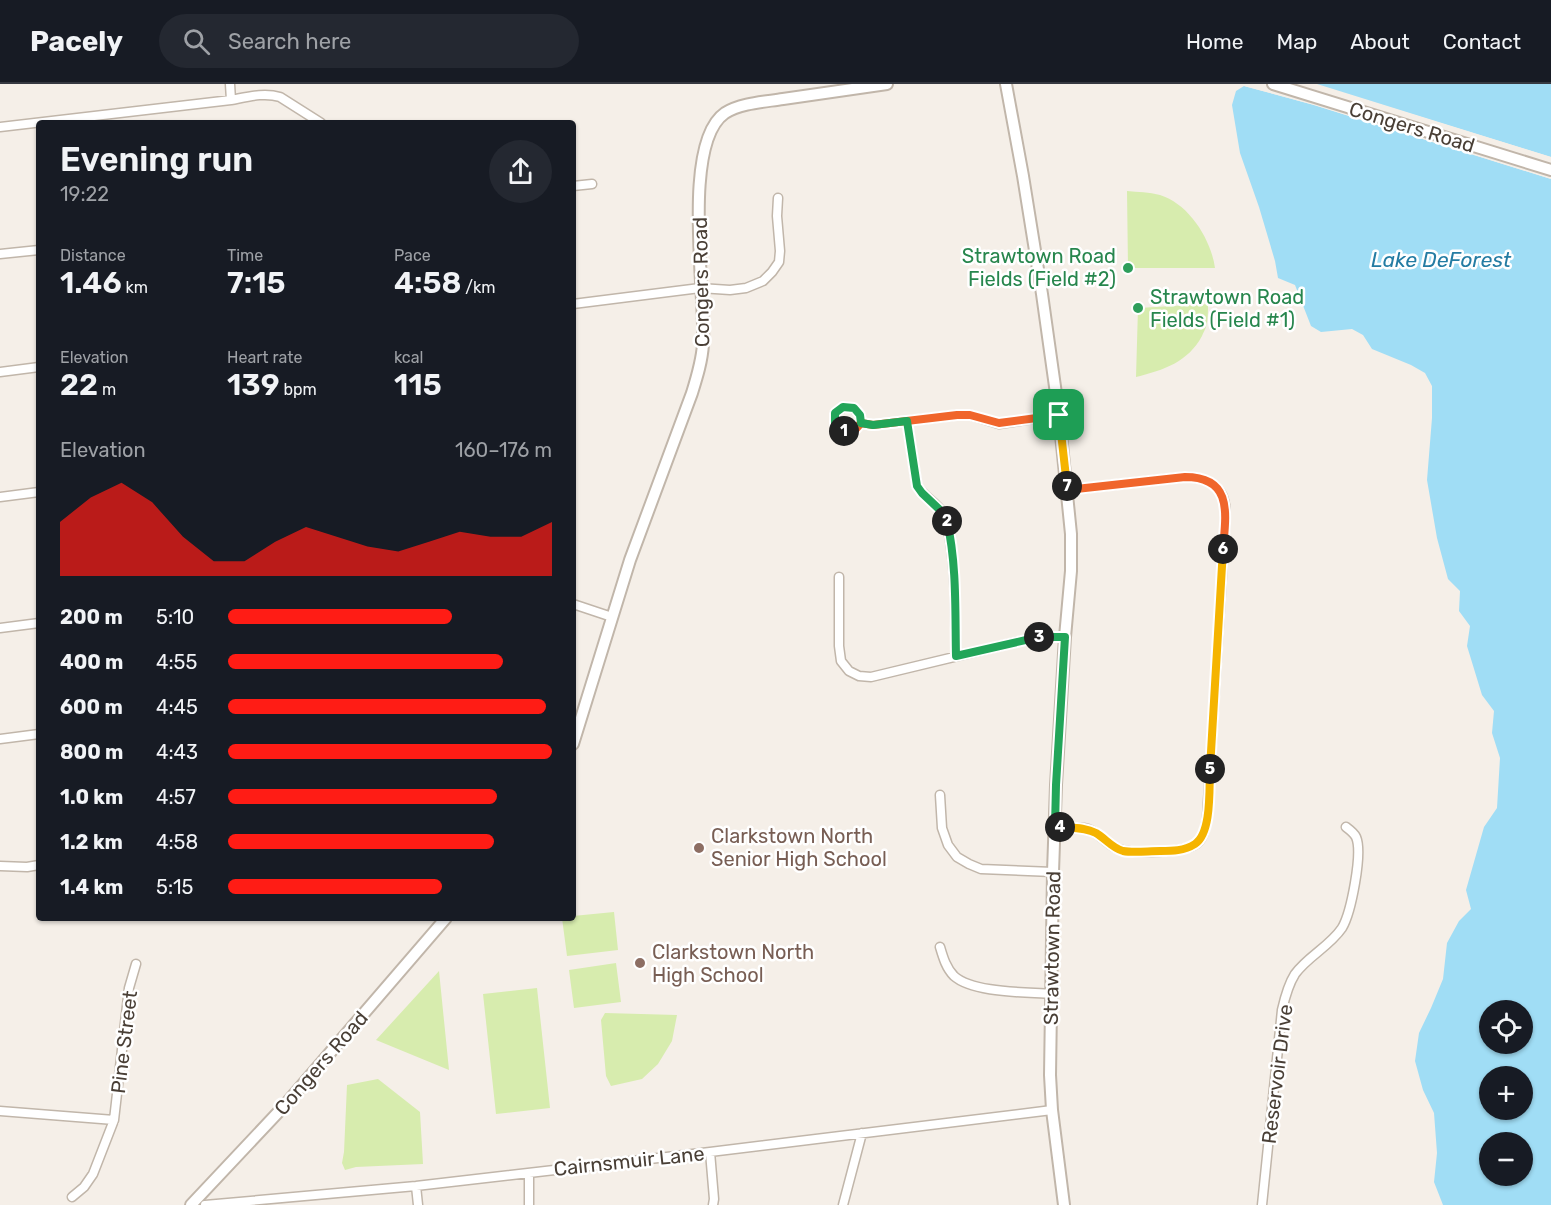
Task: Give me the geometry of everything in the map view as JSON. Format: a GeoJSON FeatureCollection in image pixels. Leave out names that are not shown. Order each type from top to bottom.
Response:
{"type":"FeatureCollection","features":[{"type":"Feature","properties":{"kind":"street"},"geometry":{"type":"LineString","coordinates":[[230,84],[231,100]]}},
{"type":"Feature","properties":{"kind":"street","name":"Congers Road"},"geometry":{"type":"LineString","coordinates":[[576,734],[630,560],[700,368],[703,320],[700,288],[700,192],[702,165],[712,130],[726,113],[750,104],[821,89],[887,84]]}},
{"type":"Feature","properties":{"kind":"street","name":"Strawtown Road"},"geometry":{"type":"LineString","coordinates":[[1006,84],[1042,294],[1059,415],[1071,534],[1071,571],[1056,785],[1050,1075],[1064,1205]]}},
{"type":"Feature","properties":{"kind":"street","name":"Congers Road"},"geometry":{"type":"LineString","coordinates":[[1273,84],[1551,170]]}},
{"type":"Feature","properties":{"kind":"street"},"geometry":{"type":"LineString","coordinates":[[60,120],[273,94],[316,120]]}},
{"type":"Feature","properties":{"kind":"street"},"geometry":{"type":"LineString","coordinates":[[0,127],[36,123]]}},
{"type":"Feature","properties":{"kind":"street"},"geometry":{"type":"LineString","coordinates":[[576,186],[592,184]]}},
{"type":"Feature","properties":{"kind":"street"},"geometry":{"type":"LineString","coordinates":[[576,304],[700,288],[730,290],[746,288],[763,281],[779,262],[778,198]]}},
{"type":"Feature","properties":{"kind":"street"},"geometry":{"type":"LineString","coordinates":[[0,254],[36,250]]}},
{"type":"Feature","properties":{"kind":"street"},"geometry":{"type":"LineString","coordinates":[[0,372],[36,367]]}},
{"type":"Feature","properties":{"kind":"street"},"geometry":{"type":"LineString","coordinates":[[861,423],[873,425],[970,415],[999,423],[1059,415]]}},
{"type":"Feature","properties":{"kind":"street"},"geometry":{"type":"LineString","coordinates":[[907,421],[917,486],[942,512],[947,523],[954,589],[956,656]]}},
{"type":"Feature","properties":{"kind":"street"},"geometry":{"type":"LineString","coordinates":[[1055,827],[1086,829],[1097,833],[1113,847],[1124,851],[1185,849],[1197,843],[1204,833],[1207,819],[1225,525],[1225,504],[1220,492],[1212,483],[1199,477],[1067,490]]}},
{"type":"Feature","properties":{"kind":"street"},"geometry":{"type":"LineString","coordinates":[[0,497],[36,492]]}},
{"type":"Feature","properties":{"kind":"street"},"geometry":{"type":"LineString","coordinates":[[839,577],[841,661],[849,671],[859,676],[871,676],[1037,637],[1065,637]]}},
{"type":"Feature","properties":{"kind":"street"},"geometry":{"type":"LineString","coordinates":[[576,605],[612,617]]}},
{"type":"Feature","properties":{"kind":"street"},"geometry":{"type":"LineString","coordinates":[[0,628],[36,623]]}},
{"type":"Feature","properties":{"kind":"street"},"geometry":{"type":"LineString","coordinates":[[0,739],[36,734]]}},
{"type":"Feature","properties":{"kind":"street"},"geometry":{"type":"LineString","coordinates":[[940,795],[942,828],[948,845],[957,856],[981,869],[1053,872]]}},
{"type":"Feature","properties":{"kind":"street","name":"Reservoir Drive"},"geometry":{"type":"LineString","coordinates":[[1262,1205],[1282,1010],[1287,990],[1295,975],[1342,928],[1350,910],[1355,888],[1358,845],[1355,835],[1346,827]]}},
{"type":"Feature","properties":{"kind":"street"},"geometry":{"type":"LineString","coordinates":[[0,866],[36,866]]}},
{"type":"Feature","properties":{"kind":"street","name":"Congers Road"},"geometry":{"type":"LineString","coordinates":[[191,1205],[285,1105],[443,921]]}},
{"type":"Feature","properties":{"kind":"street"},"geometry":{"type":"LineString","coordinates":[[940,946],[947,968],[955,977],[968,983],[984,988],[1051,994]]}},
{"type":"Feature","properties":{"kind":"street","name":"Pine Street"},"geometry":{"type":"LineString","coordinates":[[72,1197],[84,1187],[93,1174],[114,1120],[129,988],[136,964]]}},
{"type":"Feature","properties":{"kind":"street","name":"Cairnsmuir Lane"},"geometry":{"type":"LineString","coordinates":[[205,1205],[416,1186],[1052,1110]]}},
{"type":"Feature","properties":{"kind":"street","name":"Pine Street"},"geometry":{"type":"LineString","coordinates":[[0,1111],[114,1120]]}},
{"type":"Feature","properties":{"kind":"street"},"geometry":{"type":"LineString","coordinates":[[843,1205],[862,1133]]}},
{"type":"Feature","properties":{"kind":"street"},"geometry":{"type":"LineString","coordinates":[[710,1152],[713,1205]]}},
{"type":"Feature","properties":{"kind":"street"},"geometry":{"type":"LineString","coordinates":[[529,1173],[530,1205]]}},
{"type":"Feature","properties":{"kind":"street"},"geometry":{"type":"LineString","coordinates":[[416,1186],[418,1205]]}},
{"type":"Feature","properties":{"kind":"green space"},"geometry":{"type":"Polygon","coordinates":[[[1127,191],[1160,195],[1180,206],[1197,224],[1209,246],[1215,268],[1128,268],[1127,191]]]}},
{"type":"Feature","properties":{"kind":"green space"},"geometry":{"type":"Polygon","coordinates":[[[1208,304],[1206,328],[1190,352],[1174,364],[1136,377],[1138,308],[1208,304]]]}},
{"type":"Feature","properties":{"kind":"green space"},"geometry":{"type":"Polygon","coordinates":[[[614,912],[618,950],[567,956],[562,921],[576,921],[576,916],[614,912]]]}},
{"type":"Feature","properties":{"kind":"green space"},"geometry":{"type":"Polygon","coordinates":[[[616,963],[621,1002],[574,1008],[569,970],[616,963]]]}},
{"type":"Feature","properties":{"kind":"green space"},"geometry":{"type":"Polygon","coordinates":[[[439,971],[449,1070],[376,1040],[439,971]]]}},
{"type":"Feature","properties":{"kind":"green space"},"geometry":{"type":"Polygon","coordinates":[[[537,988],[550,1108],[496,1114],[483,994],[537,988]]]}},
{"type":"Feature","properties":{"kind":"green space"},"geometry":{"type":"Polygon","coordinates":[[[605,1013],[677,1015],[672,1041],[658,1064],[642,1079],[611,1086],[606,1076],[601,1020],[605,1013]]]}},
{"type":"Feature","properties":{"kind":"green space"},"geometry":{"type":"Polygon","coordinates":[[[378,1079],[420,1112],[423,1164],[356,1167],[345,1170],[342,1163],[347,1085],[378,1079]]]}},
{"type":"Feature","properties":{"kind":"water"},"geometry":{"type":"Polygon","coordinates":[[[1317,84],[1551,84],[1551,157],[1317,84]]]}},
{"type":"Feature","properties":{"kind":"water","name":"Lake DeForest"},"geometry":{"type":"Polygon","coordinates":[[[1244,86],[1314,105],[1551,179],[1551,1205],[1443,1205],[1434,1182],[1437,1153],[1434,1113],[1423,1090],[1415,1061],[1419,1033],[1443,979],[1447,943],[1459,921],[1471,909],[1466,890],[1484,827],[1497,808],[1500,758],[1492,733],[1494,711],[1482,695],[1467,646],[1470,626],[1459,611],[1460,591],[1448,579],[1437,538],[1427,480],[1432,386],[1425,373],[1372,349],[1363,335],[1352,329],[1321,332],[1311,326],[1295,285],[1278,278],[1259,207],[1240,153],[1232,105],[1236,91],[1244,86]]]}},
{"type":"Feature","properties":{"kind":"pier"},"geometry":{"type":"Polygon","coordinates":[[[1243,84],[1251,84],[1315,102],[1551,175],[1551,179],[1314,105],[1244,86],[1243,84]]]}},
{"type":"Feature","properties":{"kind":"pier"},"geometry":{"type":"Polygon","coordinates":[[[1314,84],[1551,157],[1551,160],[1316,87],[1314,84]]]}},
{"type":"Feature","properties":{"kind":"place","name":"Strawtown Road Fields (Field #2)"},"geometry":{"type":"Point","coordinates":[1128,268]}},
{"type":"Feature","properties":{"kind":"place","name":"Strawtown Road Fields (Field #1)"},"geometry":{"type":"Point","coordinates":[1138,308]}},
{"type":"Feature","properties":{"kind":"place","name":"Clarkstown North Senior High School"},"geometry":{"type":"Point","coordinates":[699,848]}},
{"type":"Feature","properties":{"kind":"place","name":"Clarkstown North High School"},"geometry":{"type":"Point","coordinates":[640,963]}},
{"type":"Feature","properties":{"kind":"route"},"geometry":{"type":"LineString","coordinates":[[1059,415],[999,423],[970,415],[957,415],[873,425],[861,423],[854,431],[842,432],[835,424],[835,413],[843,407],[854,408],[860,415],[861,423],[873,425],[907,421],[917,486],[942,512],[947,523],[954,589],[956,656],[1037,637],[1065,637],[1055,827],[1086,829],[1097,833],[1113,847],[1124,851],[1185,849],[1197,843],[1204,833],[1207,819],[1225,504],[1220,492],[1212,483],[1199,477],[1067,490],[1059,415]]}}]}
